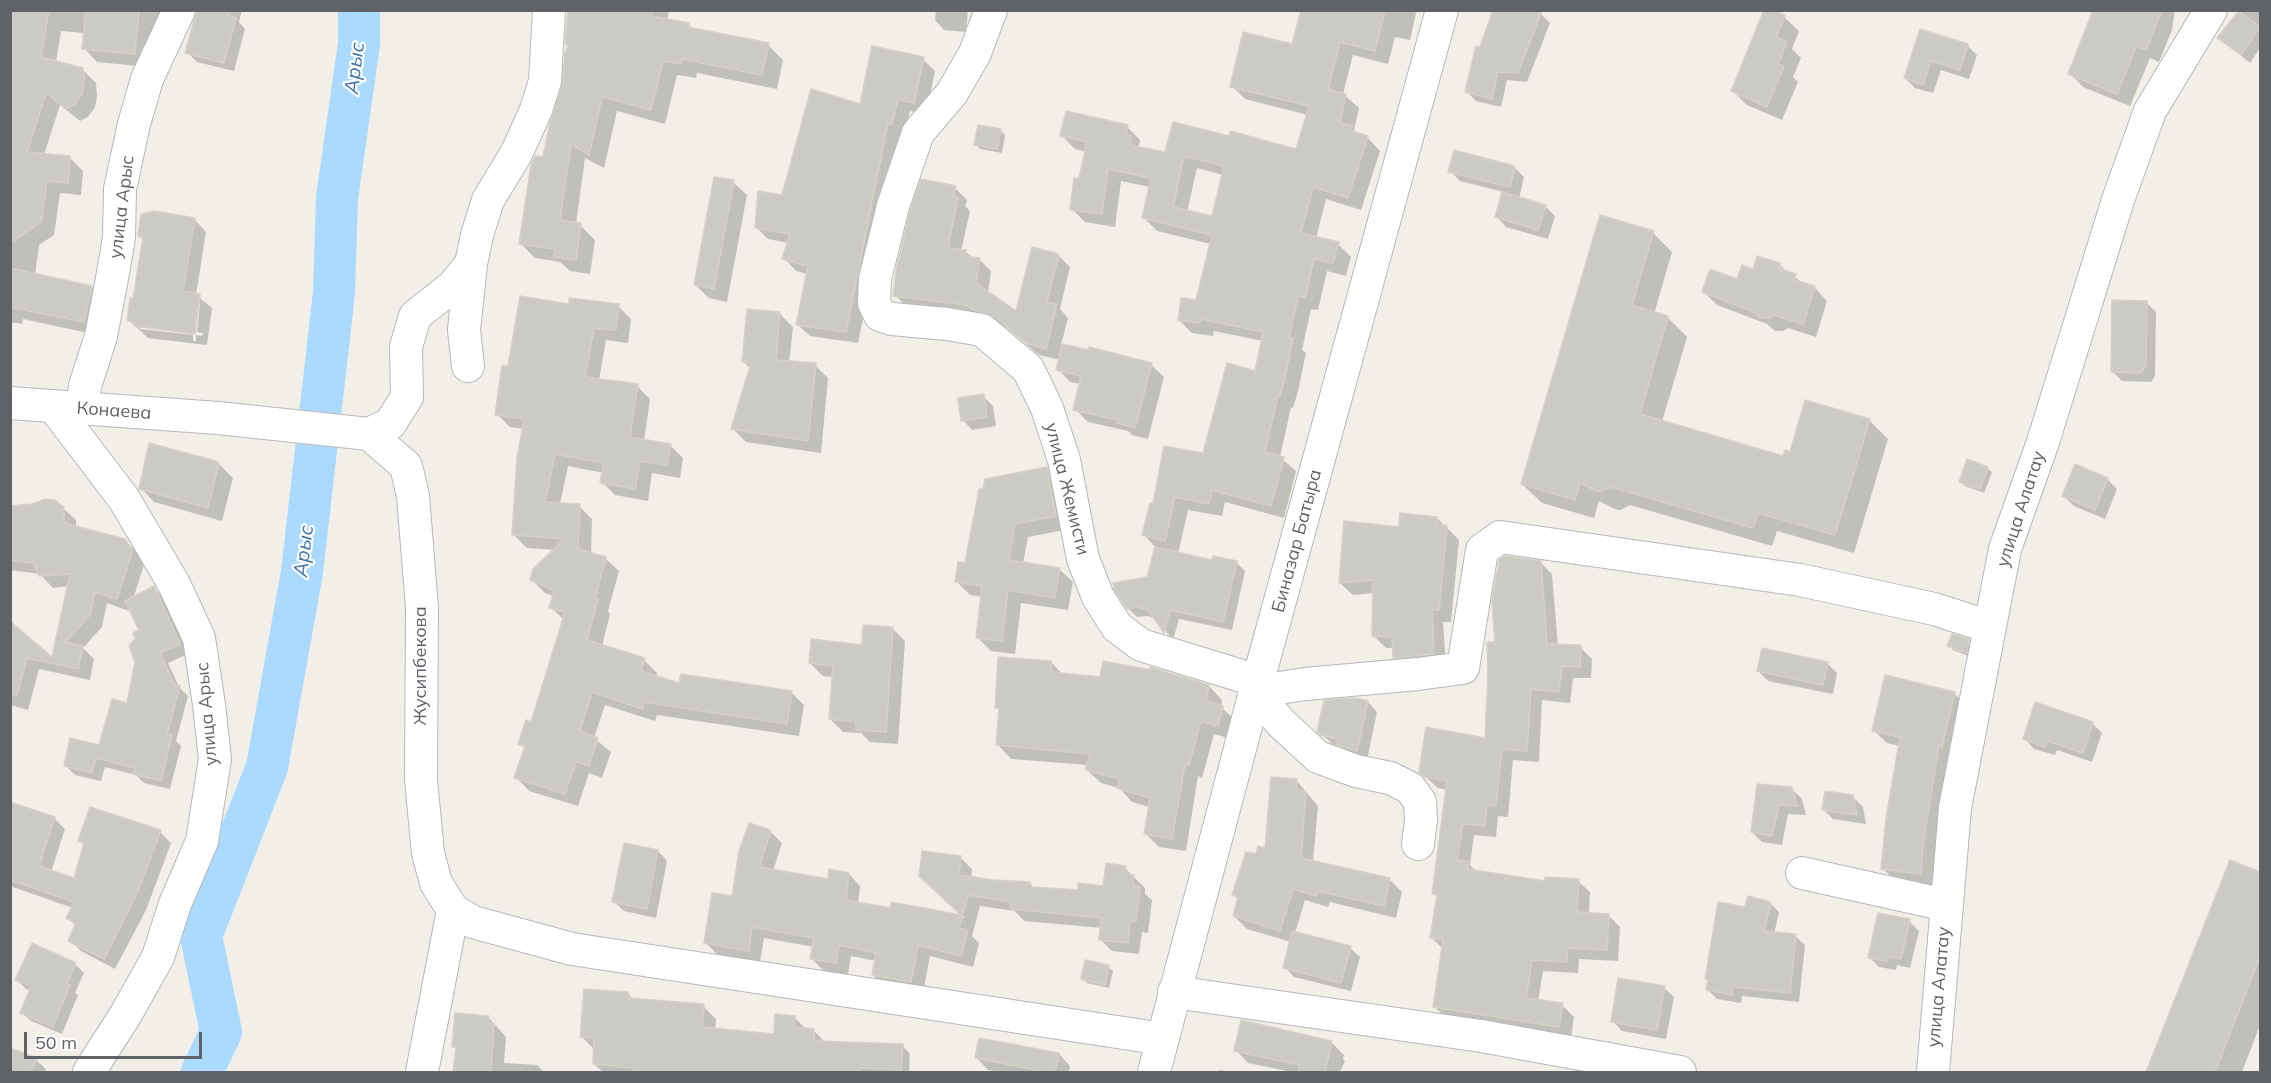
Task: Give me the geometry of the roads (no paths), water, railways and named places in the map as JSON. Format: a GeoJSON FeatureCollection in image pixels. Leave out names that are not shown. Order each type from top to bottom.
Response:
{"type":"FeatureCollection","features":[{"type":"Feature","properties":{"kind":"street","name":"улица Арыс"},"geometry":{"type":"LineString","coordinates":[[89,1072],[158,957],[175,904],[202,841],[215,759],[198,638],[174,584],[68,408],[85,386],[101,336],[119,238],[120,189],[134,124],[147,79],[178,10]]}},
{"type":"Feature","properties":{"kind":"street"},"geometry":{"type":"LineString","coordinates":[[468,366],[464,330],[471,264],[477,236],[488,200],[516,154],[536,110],[544,81],[549,10]]}},
{"type":"Feature","properties":{"kind":"street","name":"улица Жемисти"},"geometry":{"type":"LineString","coordinates":[[992,10],[975,53],[952,93],[918,133],[893,206],[875,279],[874,303],[880,315],[892,319],[982,330],[1028,369],[1047,408],[1064,460],[1083,560],[1098,597],[1118,627],[1141,645],[1257,687]]}},
{"type":"Feature","properties":{"kind":"street","name":"Биназар Батыра"},"geometry":{"type":"LineString","coordinates":[[1154,1072],[1442,10]]}},
{"type":"Feature","properties":{"kind":"street","name":"улица Алатау"},"geometry":{"type":"LineString","coordinates":[[1933,1072],[1955,808],[2005,549],[2043,442],[2120,192],[2150,111],[2211,10]]}},
{"type":"Feature","properties":{"kind":"street"},"geometry":{"type":"LineString","coordinates":[[369,434],[390,424],[407,397],[406,347],[415,316],[453,286],[471,264]]}},
{"type":"Feature","properties":{"kind":"street","name":"Конаева"},"geometry":{"type":"LineString","coordinates":[[10,403],[218,418],[369,434]]}},
{"type":"Feature","properties":{"kind":"street","name":"Жусипбекова"},"geometry":{"type":"LineString","coordinates":[[369,434],[406,466],[413,496],[422,608],[421,780],[431,863],[436,883],[453,910]]}},
{"type":"Feature","properties":{"kind":"street"},"geometry":{"type":"LineString","coordinates":[[1257,687],[1463,668],[1482,550],[1500,537],[1800,580],[1934,609],[1990,627]]}},
{"type":"Feature","properties":{"kind":"street"},"geometry":{"type":"LineString","coordinates":[[1257,687],[1281,723],[1318,758],[1356,771],[1390,778],[1410,788],[1420,802],[1421,820],[1418,844]]}},
{"type":"Feature","properties":{"kind":"street"},"geometry":{"type":"LineString","coordinates":[[1802,873],[1946,905]]}},
{"type":"Feature","properties":{"kind":"street"},"geometry":{"type":"LineString","coordinates":[[422,1072],[453,910],[473,922],[572,949],[1163,1039]]}},
{"type":"Feature","properties":{"kind":"street"},"geometry":{"type":"LineString","coordinates":[[1174,992],[1481,1036],[1680,1072]]}},
{"type":"Feature","properties":{"kind":"waterway","name":"Арыс"},"geometry":{"type":"LineString","coordinates":[[202,1072],[221,1032],[201,936],[267,767],[302,572],[334,293],[337,198],[359,44],[359,10]]}}]}
